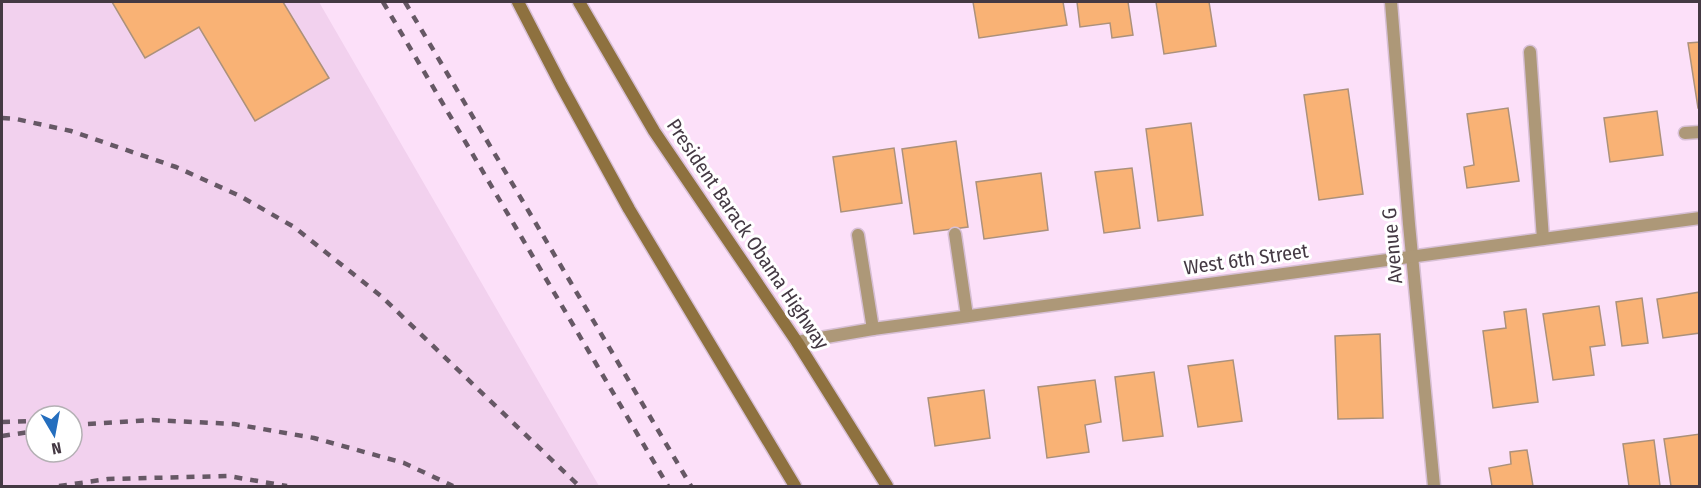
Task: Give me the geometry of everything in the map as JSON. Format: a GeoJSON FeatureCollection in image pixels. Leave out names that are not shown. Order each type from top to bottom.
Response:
{"type":"FeatureCollection","features":[{"type":"Feature","properties":{"kind":"main road"},"geometry":{"type":"LineString","coordinates":[[518,2],[629,209],[795,486]]}},
{"type":"Feature","properties":{"kind":"main road","name":"President Barack Obama Highway"},"geometry":{"type":"LineString","coordinates":[[579,2],[654,131],[797,342],[887,486]]}},
{"type":"Feature","properties":{"kind":"street","name":"Avenue G"},"geometry":{"type":"LineString","coordinates":[[1391,2],[1434,486]]}},
{"type":"Feature","properties":{"kind":"street"},"geometry":{"type":"LineString","coordinates":[[1530,52],[1543,239]]}},
{"type":"Feature","properties":{"kind":"street"},"geometry":{"type":"LineString","coordinates":[[1686,133],[1700,132]]}},
{"type":"Feature","properties":{"kind":"street","name":"West 6th Street"},"geometry":{"type":"LineString","coordinates":[[797,342],[967,316],[1700,218]]}},
{"type":"Feature","properties":{"kind":"street"},"geometry":{"type":"LineString","coordinates":[[955,234],[967,316]]}},
{"type":"Feature","properties":{"kind":"street"},"geometry":{"type":"LineString","coordinates":[[858,235],[873,329]]}},
{"type":"Feature","properties":{"kind":"shaded area"},"geometry":{"type":"Polygon","coordinates":[[[2,2],[319,2],[599,486],[2,486],[2,2]]]}},
{"type":"Feature","properties":{"kind":"building"},"geometry":{"type":"Polygon","coordinates":[[[112,2],[283,2],[329,78],[255,121],[199,27],[145,58],[112,2]]]}},
{"type":"Feature","properties":{"kind":"building"},"geometry":{"type":"Polygon","coordinates":[[[973,2],[1063,2],[1067,25],[979,38],[973,2]]]}},
{"type":"Feature","properties":{"kind":"building"},"geometry":{"type":"Polygon","coordinates":[[[1077,2],[1128,2],[1133,35],[1112,38],[1110,23],[1080,27],[1077,2]]]}},
{"type":"Feature","properties":{"kind":"building"},"geometry":{"type":"Polygon","coordinates":[[[1156,2],[1209,2],[1216,46],[1164,54],[1156,2]]]}},
{"type":"Feature","properties":{"kind":"building"},"geometry":{"type":"Polygon","coordinates":[[[1700,42],[1700,108],[1698,108],[1688,43],[1700,42]]]}},
{"type":"Feature","properties":{"kind":"building"},"geometry":{"type":"Polygon","coordinates":[[[1348,89],[1363,194],[1319,200],[1304,95],[1348,89]]]}},
{"type":"Feature","properties":{"kind":"building"},"geometry":{"type":"Polygon","coordinates":[[[1508,108],[1519,181],[1467,188],[1464,167],[1474,165],[1467,114],[1508,108]]]}},
{"type":"Feature","properties":{"kind":"building"},"geometry":{"type":"Polygon","coordinates":[[[1657,111],[1663,155],[1610,162],[1604,118],[1657,111]]]}},
{"type":"Feature","properties":{"kind":"building"},"geometry":{"type":"Polygon","coordinates":[[[1191,123],[1203,215],[1158,221],[1146,129],[1191,123]]]}},
{"type":"Feature","properties":{"kind":"building"},"geometry":{"type":"Polygon","coordinates":[[[956,141],[968,227],[914,234],[902,149],[956,141]]]}},
{"type":"Feature","properties":{"kind":"building"},"geometry":{"type":"Polygon","coordinates":[[[894,148],[902,203],[841,212],[833,157],[894,148]]]}},
{"type":"Feature","properties":{"kind":"building"},"geometry":{"type":"Polygon","coordinates":[[[1132,168],[1140,228],[1104,233],[1095,172],[1132,168]]]}},
{"type":"Feature","properties":{"kind":"building"},"geometry":{"type":"Polygon","coordinates":[[[1041,173],[1048,230],[984,239],[976,182],[1041,173]]]}},
{"type":"Feature","properties":{"kind":"building"},"geometry":{"type":"Polygon","coordinates":[[[1700,292],[1700,333],[1663,338],[1657,299],[1700,292]]]}},
{"type":"Feature","properties":{"kind":"building"},"geometry":{"type":"Polygon","coordinates":[[[1642,298],[1648,343],[1622,346],[1616,302],[1642,298]]]}},
{"type":"Feature","properties":{"kind":"building"},"geometry":{"type":"Polygon","coordinates":[[[1599,306],[1605,345],[1590,347],[1594,375],[1553,380],[1543,314],[1599,306]]]}},
{"type":"Feature","properties":{"kind":"building"},"geometry":{"type":"Polygon","coordinates":[[[1526,309],[1538,402],[1493,408],[1483,331],[1506,328],[1504,312],[1526,309]]]}},
{"type":"Feature","properties":{"kind":"building"},"geometry":{"type":"Polygon","coordinates":[[[1380,334],[1383,418],[1338,419],[1335,336],[1380,334]]]}},
{"type":"Feature","properties":{"kind":"building"},"geometry":{"type":"Polygon","coordinates":[[[1233,360],[1242,421],[1198,427],[1188,366],[1233,360]]]}},
{"type":"Feature","properties":{"kind":"building"},"geometry":{"type":"Polygon","coordinates":[[[1154,372],[1163,436],[1123,441],[1115,377],[1154,372]]]}},
{"type":"Feature","properties":{"kind":"building"},"geometry":{"type":"Polygon","coordinates":[[[1095,380],[1101,422],[1085,425],[1089,452],[1047,458],[1038,387],[1095,380]]]}},
{"type":"Feature","properties":{"kind":"building"},"geometry":{"type":"Polygon","coordinates":[[[984,390],[990,438],[935,446],[928,398],[984,390]]]}},
{"type":"Feature","properties":{"kind":"building"},"geometry":{"type":"Polygon","coordinates":[[[1700,434],[1700,486],[1671,486],[1664,439],[1700,434]]]}},
{"type":"Feature","properties":{"kind":"building"},"geometry":{"type":"Polygon","coordinates":[[[1654,440],[1660,486],[1629,486],[1623,444],[1654,440]]]}},
{"type":"Feature","properties":{"kind":"building"},"geometry":{"type":"Polygon","coordinates":[[[1527,450],[1533,486],[1492,486],[1489,468],[1511,464],[1510,452],[1527,450]]]}},
{"type":"Feature","properties":{"kind":"railway"},"geometry":{"type":"LineString","coordinates":[[383,2],[668,486]]}},
{"type":"Feature","properties":{"kind":"railway"},"geometry":{"type":"LineString","coordinates":[[405,2],[691,486]]}},
{"type":"Feature","properties":{"kind":"railway"},"geometry":{"type":"LineString","coordinates":[[2,118],[71,131],[176,167],[240,196],[294,227],[381,296],[579,486]]}},
{"type":"Feature","properties":{"kind":"railway"},"geometry":{"type":"LineString","coordinates":[[84,424],[152,420],[234,424],[314,438],[404,463],[453,486]]}},
{"type":"Feature","properties":{"kind":"railway"},"geometry":{"type":"LineString","coordinates":[[2,422],[24,421]]}},
{"type":"Feature","properties":{"kind":"railway"},"geometry":{"type":"LineString","coordinates":[[2,436],[24,433]]}},
{"type":"Feature","properties":{"kind":"railway"},"geometry":{"type":"LineString","coordinates":[[59,486],[108,479],[228,476],[287,486]]}}]}
